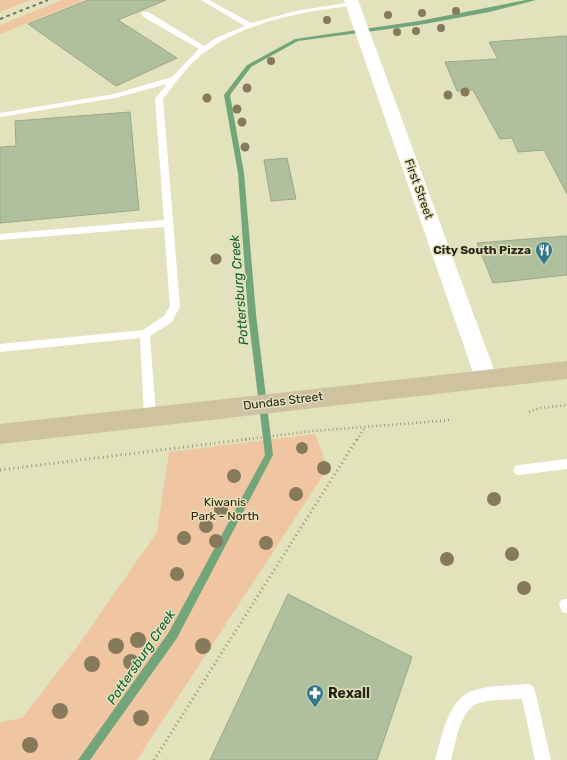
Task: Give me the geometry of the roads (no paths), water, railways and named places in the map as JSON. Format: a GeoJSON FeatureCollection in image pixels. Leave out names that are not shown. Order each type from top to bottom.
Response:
{"type":"FeatureCollection","features":[{"type":"Feature","properties":{"kind":"main road","name":"Dundas Street"},"geometry":{"type":"LineString","coordinates":[[0,434],[567,370]]}},
{"type":"Feature","properties":{"kind":"street","name":"First Street"},"geometry":{"type":"LineString","coordinates":[[353,6],[486,378]]}},
{"type":"Feature","properties":{"kind":"lane"},"geometry":{"type":"LineString","coordinates":[[204,0],[251,26]]}},
{"type":"Feature","properties":{"kind":"lane"},"geometry":{"type":"LineString","coordinates":[[0,348],[145,334],[168,320],[175,306],[160,99],[174,79],[204,49],[231,34],[251,26],[315,8],[353,6]]}},
{"type":"Feature","properties":{"kind":"lane"},"geometry":{"type":"LineString","coordinates":[[145,14],[204,49]]}},
{"type":"Feature","properties":{"kind":"lane"},"geometry":{"type":"LineString","coordinates":[[0,115],[115,96],[174,79]]}},
{"type":"Feature","properties":{"kind":"lane"},"geometry":{"type":"LineString","coordinates":[[0,237],[169,224]]}},
{"type":"Feature","properties":{"kind":"lane"},"geometry":{"type":"LineString","coordinates":[[145,334],[150,416]]}},
{"type":"Feature","properties":{"kind":"lane"},"geometry":{"type":"LineString","coordinates":[[519,470],[567,464]]}},
{"type":"Feature","properties":{"kind":"lane"},"geometry":{"type":"LineString","coordinates":[[443,760],[456,719],[464,706],[472,699],[528,691],[543,760]]}},
{"type":"Feature","properties":{"kind":"waterway","name":"Pottersburg Creek"},"geometry":{"type":"LineString","coordinates":[[83,760],[173,635],[269,455],[252,314],[241,173],[227,95],[249,66],[297,40],[419,23],[533,0]]}},
{"type":"Feature","properties":{"kind":"railway"},"geometry":{"type":"LineString","coordinates":[[0,19],[48,0]]}},
{"type":"Feature","properties":{"kind":"place","name":"City South Pizza"},"geometry":{"type":"Point","coordinates":[544,265]}},
{"type":"Feature","properties":{"kind":"place","name":"Rexall"},"geometry":{"type":"Point","coordinates":[315,708]}},
{"type":"Feature","properties":{"kind":"park label","name":"Kiwanis Park - North"},"geometry":{"type":"Point","coordinates":[225,509]}}]}
